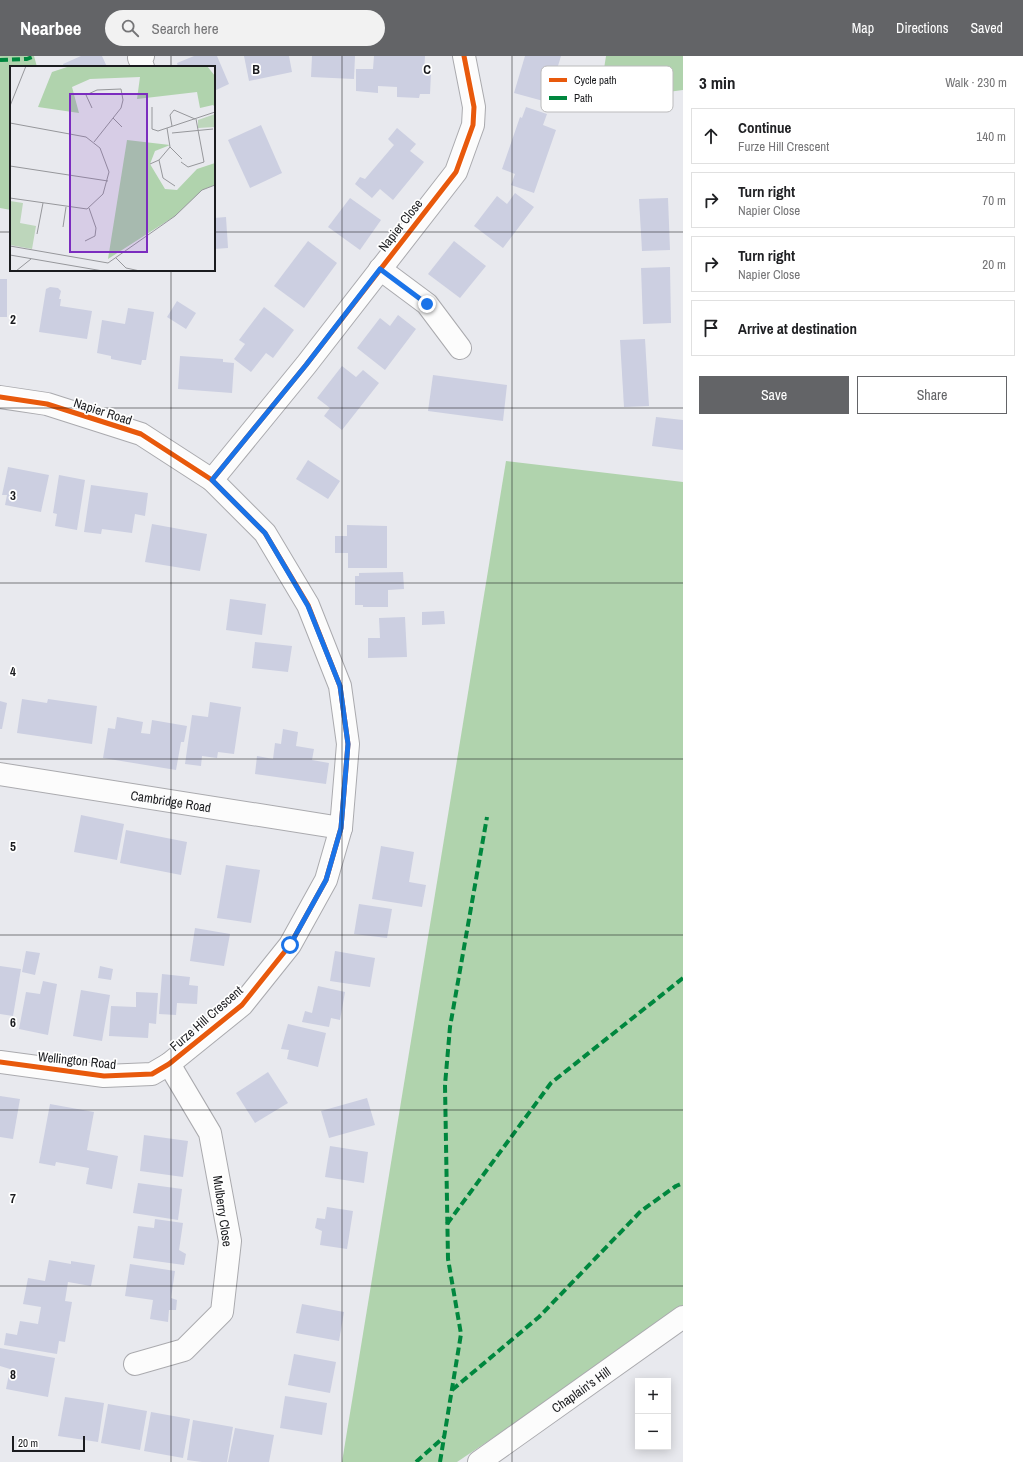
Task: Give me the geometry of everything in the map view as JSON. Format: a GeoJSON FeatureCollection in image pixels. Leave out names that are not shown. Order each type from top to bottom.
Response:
{"type":"FeatureCollection","features":[{"type":"Feature","properties":{"kind":"street","name":"Napier Close"},"geometry":{"type":"LineString","coordinates":[[212,480],[306,365],[456,172],[473,125],[474,107],[464,56]]}},
{"type":"Feature","properties":{"kind":"street","name":"Napier Close"},"geometry":{"type":"LineString","coordinates":[[380,269],[427,304],[460,348]]}},
{"type":"Feature","properties":{"kind":"street","name":"Napier Road"},"geometry":{"type":"LineString","coordinates":[[0,397],[46,404],[141,434],[212,480]]}},
{"type":"Feature","properties":{"kind":"street","name":"Furze Hill Crescent"},"geometry":{"type":"LineString","coordinates":[[160,1069],[242,1005],[290,945],[326,880],[341,828],[348,744],[340,686],[308,606],[265,533],[212,480]]}},
{"type":"Feature","properties":{"kind":"street","name":"Cambridge Road"},"geometry":{"type":"LineString","coordinates":[[0,774],[341,828]]}},
{"type":"Feature","properties":{"kind":"street","name":"Wellington Road"},"geometry":{"type":"LineString","coordinates":[[0,1062],[104,1076],[160,1069]]}},
{"type":"Feature","properties":{"kind":"street","name":"Mulberry Close"},"geometry":{"type":"LineString","coordinates":[[135,1364],[184,1350],[222,1312],[230,1241],[210,1133],[160,1069]]}},
{"type":"Feature","properties":{"kind":"street","name":"Chaplain's Hill"},"geometry":{"type":"LineString","coordinates":[[479,1462],[683,1317]]}},
{"type":"Feature","properties":{"kind":"green space"},"geometry":{"type":"Polygon","coordinates":[[[0,56],[34,56],[37,66],[10,66],[10,210],[0,208],[0,56]]]}},
{"type":"Feature","properties":{"kind":"green space"},"geometry":{"type":"Polygon","coordinates":[[[606,56],[683,56],[683,90],[673,91],[673,66],[604,66],[606,56]]]}},
{"type":"Feature","properties":{"kind":"green space"},"geometry":{"type":"Polygon","coordinates":[[[506,461],[683,482],[683,1311],[457,1462],[342,1462],[506,461]]]}},
{"type":"Feature","properties":{"kind":"building"},"geometry":{"type":"Polygon","coordinates":[[[81,56],[102,56],[107,66],[64,66],[63,64],[81,56]]]}},
{"type":"Feature","properties":{"kind":"building"},"geometry":{"type":"Polygon","coordinates":[[[194,56],[217,56],[229,84],[215,91],[215,66],[178,66],[177,63],[194,56]]]}},
{"type":"Feature","properties":{"kind":"building"},"geometry":{"type":"Polygon","coordinates":[[[244,56],[289,56],[292,72],[249,81],[244,56]]]}},
{"type":"Feature","properties":{"kind":"building"},"geometry":{"type":"Polygon","coordinates":[[[312,56],[355,56],[354,79],[311,77],[312,56]]]}},
{"type":"Feature","properties":{"kind":"building"},"geometry":{"type":"Polygon","coordinates":[[[374,56],[425,56],[424,73],[431,73],[430,94],[420,94],[419,98],[397,97],[397,87],[378,86],[378,93],[356,91],[356,69],[373,69],[374,56]]]}},
{"type":"Feature","properties":{"kind":"building"},"geometry":{"type":"Polygon","coordinates":[[[525,56],[561,56],[558,66],[541,66],[541,100],[514,93],[525,56]]]}},
{"type":"Feature","properties":{"kind":"building"},"geometry":{"type":"Polygon","coordinates":[[[526,107],[547,114],[543,125],[556,130],[534,193],[511,185],[515,174],[502,169],[520,117],[522,118],[526,107]]]}},
{"type":"Feature","properties":{"kind":"building"},"geometry":{"type":"Polygon","coordinates":[[[261,125],[282,173],[250,188],[228,140],[261,125]]]}},
{"type":"Feature","properties":{"kind":"building"},"geometry":{"type":"Polygon","coordinates":[[[397,128],[416,144],[410,151],[424,162],[393,200],[380,189],[372,198],[355,184],[360,177],[365,179],[394,145],[388,139],[397,128]]]}},
{"type":"Feature","properties":{"kind":"building"},"geometry":{"type":"Polygon","coordinates":[[[515,193],[534,207],[503,248],[474,226],[497,196],[507,204],[515,193]]]}},
{"type":"Feature","properties":{"kind":"building"},"geometry":{"type":"Polygon","coordinates":[[[350,198],[381,220],[360,250],[328,227],[350,198]]]}},
{"type":"Feature","properties":{"kind":"building"},"geometry":{"type":"Polygon","coordinates":[[[668,198],[670,250],[642,251],[639,199],[668,198]]]}},
{"type":"Feature","properties":{"kind":"building"},"geometry":{"type":"Polygon","coordinates":[[[226,217],[228,248],[215,249],[215,218],[226,217]]]}},
{"type":"Feature","properties":{"kind":"building"},"geometry":{"type":"Polygon","coordinates":[[[308,241],[337,263],[304,308],[274,286],[308,241]]]}},
{"type":"Feature","properties":{"kind":"building"},"geometry":{"type":"Polygon","coordinates":[[[454,241],[486,266],[460,298],[428,274],[454,241]]]}},
{"type":"Feature","properties":{"kind":"building"},"geometry":{"type":"Polygon","coordinates":[[[670,267],[671,323],[643,324],[641,268],[670,267]]]}},
{"type":"Feature","properties":{"kind":"building"},"geometry":{"type":"Polygon","coordinates":[[[0,279],[7,279],[7,317],[0,317],[0,279]]]}},
{"type":"Feature","properties":{"kind":"building"},"geometry":{"type":"Polygon","coordinates":[[[50,287],[58,288],[61,291],[59,299],[61,299],[60,306],[92,311],[87,339],[39,332],[46,289],[50,287]]]}},
{"type":"Feature","properties":{"kind":"building"},"geometry":{"type":"Polygon","coordinates":[[[177,301],[196,313],[186,329],[167,317],[177,301]]]}},
{"type":"Feature","properties":{"kind":"building"},"geometry":{"type":"Polygon","coordinates":[[[264,307],[294,330],[273,358],[266,353],[251,372],[234,359],[245,344],[239,340],[264,307]]]}},
{"type":"Feature","properties":{"kind":"building"},"geometry":{"type":"Polygon","coordinates":[[[128,308],[154,312],[146,360],[142,360],[141,365],[111,359],[111,356],[97,353],[102,320],[125,324],[128,308]]]}},
{"type":"Feature","properties":{"kind":"building"},"geometry":{"type":"Polygon","coordinates":[[[398,315],[416,329],[385,370],[357,348],[380,318],[390,326],[398,315]]]}},
{"type":"Feature","properties":{"kind":"building"},"geometry":{"type":"Polygon","coordinates":[[[645,339],[649,406],[624,407],[620,340],[645,339]]]}},
{"type":"Feature","properties":{"kind":"building"},"geometry":{"type":"Polygon","coordinates":[[[180,356],[223,359],[223,362],[234,363],[232,393],[178,389],[180,356]]]}},
{"type":"Feature","properties":{"kind":"building"},"geometry":{"type":"Polygon","coordinates":[[[342,366],[356,377],[363,370],[379,383],[342,430],[324,416],[330,408],[317,398],[342,366]]]}},
{"type":"Feature","properties":{"kind":"building"},"geometry":{"type":"Polygon","coordinates":[[[433,375],[507,385],[503,421],[428,411],[433,375]]]}},
{"type":"Feature","properties":{"kind":"building"},"geometry":{"type":"Polygon","coordinates":[[[656,417],[683,420],[683,450],[652,446],[656,417]]]}},
{"type":"Feature","properties":{"kind":"building"},"geometry":{"type":"Polygon","coordinates":[[[308,460],[340,481],[328,499],[296,479],[308,460]]]}},
{"type":"Feature","properties":{"kind":"building"},"geometry":{"type":"Polygon","coordinates":[[[8,467],[49,475],[41,512],[5,505],[7,495],[2,495],[8,467]]]}},
{"type":"Feature","properties":{"kind":"building"},"geometry":{"type":"Polygon","coordinates":[[[59,475],[85,480],[77,530],[55,526],[57,514],[53,513],[59,475]]]}},
{"type":"Feature","properties":{"kind":"building"},"geometry":{"type":"Polygon","coordinates":[[[91,485],[148,493],[145,516],[135,514],[132,533],[102,529],[101,534],[84,532],[91,485]]]}},
{"type":"Feature","properties":{"kind":"building"},"geometry":{"type":"Polygon","coordinates":[[[152,524],[207,534],[200,571],[145,562],[152,524]]]}},
{"type":"Feature","properties":{"kind":"building"},"geometry":{"type":"Polygon","coordinates":[[[347,525],[387,526],[387,568],[348,568],[348,553],[335,553],[335,536],[347,536],[347,525]]]}},
{"type":"Feature","properties":{"kind":"building"},"geometry":{"type":"Polygon","coordinates":[[[403,572],[404,589],[388,590],[388,607],[363,607],[363,605],[355,605],[355,576],[359,576],[359,573],[403,572]]]}},
{"type":"Feature","properties":{"kind":"building"},"geometry":{"type":"Polygon","coordinates":[[[230,599],[266,604],[262,635],[226,630],[230,599]]]}},
{"type":"Feature","properties":{"kind":"building"},"geometry":{"type":"Polygon","coordinates":[[[444,611],[445,624],[422,625],[422,612],[444,611]]]}},
{"type":"Feature","properties":{"kind":"building"},"geometry":{"type":"Polygon","coordinates":[[[405,617],[407,657],[368,658],[368,638],[380,638],[379,618],[405,617]]]}},
{"type":"Feature","properties":{"kind":"building"},"geometry":{"type":"Polygon","coordinates":[[[255,642],[292,646],[288,672],[252,668],[255,642]]]}},
{"type":"Feature","properties":{"kind":"building"},"geometry":{"type":"Polygon","coordinates":[[[22,699],[47,703],[48,699],[97,706],[92,744],[17,733],[22,699]]]}},
{"type":"Feature","properties":{"kind":"building"},"geometry":{"type":"Polygon","coordinates":[[[0,701],[7,703],[2,729],[0,729],[0,701]]]}},
{"type":"Feature","properties":{"kind":"building"},"geometry":{"type":"Polygon","coordinates":[[[210,702],[241,707],[234,754],[218,752],[217,758],[202,756],[201,766],[185,764],[192,715],[208,717],[210,702]]]}},
{"type":"Feature","properties":{"kind":"building"},"geometry":{"type":"Polygon","coordinates":[[[117,717],[143,722],[141,733],[150,734],[152,720],[187,726],[184,742],[181,742],[176,770],[103,758],[108,728],[115,729],[117,717]]]}},
{"type":"Feature","properties":{"kind":"building"},"geometry":{"type":"Polygon","coordinates":[[[283,729],[298,732],[296,746],[314,749],[312,760],[329,763],[326,784],[255,774],[257,756],[273,759],[275,743],[281,744],[283,729]]]}},
{"type":"Feature","properties":{"kind":"building"},"geometry":{"type":"Polygon","coordinates":[[[81,815],[124,824],[117,860],[74,852],[81,815]]]}},
{"type":"Feature","properties":{"kind":"building"},"geometry":{"type":"Polygon","coordinates":[[[126,830],[187,842],[181,875],[120,863],[126,830]]]}},
{"type":"Feature","properties":{"kind":"building"},"geometry":{"type":"Polygon","coordinates":[[[381,846],[414,852],[409,882],[426,885],[422,907],[372,899],[381,846]]]}},
{"type":"Feature","properties":{"kind":"building"},"geometry":{"type":"Polygon","coordinates":[[[226,865],[260,870],[251,923],[217,918],[226,865]]]}},
{"type":"Feature","properties":{"kind":"building"},"geometry":{"type":"Polygon","coordinates":[[[359,904],[392,909],[387,938],[354,934],[359,904]]]}},
{"type":"Feature","properties":{"kind":"building"},"geometry":{"type":"Polygon","coordinates":[[[195,928],[230,934],[224,966],[190,961],[195,928]]]}},
{"type":"Feature","properties":{"kind":"building"},"geometry":{"type":"Polygon","coordinates":[[[26,951],[40,953],[35,975],[22,972],[26,951]]]}},
{"type":"Feature","properties":{"kind":"building"},"geometry":{"type":"Polygon","coordinates":[[[335,951],[375,958],[370,987],[330,981],[335,951]]]}},
{"type":"Feature","properties":{"kind":"building"},"geometry":{"type":"Polygon","coordinates":[[[0,966],[21,969],[13,1016],[0,1014],[0,966]]]}},
{"type":"Feature","properties":{"kind":"building"},"geometry":{"type":"Polygon","coordinates":[[[100,966],[113,969],[111,980],[98,978],[100,966]]]}},
{"type":"Feature","properties":{"kind":"building"},"geometry":{"type":"Polygon","coordinates":[[[162,974],[190,977],[189,985],[198,986],[197,1004],[177,1003],[176,1015],[159,1014],[162,974]]]}},
{"type":"Feature","properties":{"kind":"building"},"geometry":{"type":"Polygon","coordinates":[[[43,981],[57,984],[48,1035],[19,1029],[26,992],[40,994],[43,981]]]}},
{"type":"Feature","properties":{"kind":"building"},"geometry":{"type":"Polygon","coordinates":[[[318,986],[345,992],[340,1020],[331,1018],[329,1027],[302,1022],[305,1011],[312,1013],[318,986]]]}},
{"type":"Feature","properties":{"kind":"building"},"geometry":{"type":"Polygon","coordinates":[[[81,990],[110,995],[102,1041],[73,1036],[81,990]]]}},
{"type":"Feature","properties":{"kind":"building"},"geometry":{"type":"Polygon","coordinates":[[[136,992],[158,993],[156,1024],[149,1023],[148,1038],[109,1036],[111,1006],[136,1007],[136,992]]]}},
{"type":"Feature","properties":{"kind":"building"},"geometry":{"type":"Polygon","coordinates":[[[288,1024],[326,1033],[318,1067],[287,1059],[289,1050],[281,1049],[288,1024]]]}},
{"type":"Feature","properties":{"kind":"building"},"geometry":{"type":"Polygon","coordinates":[[[268,1072],[288,1103],[255,1123],[236,1093],[268,1072]]]}},
{"type":"Feature","properties":{"kind":"building"},"geometry":{"type":"Polygon","coordinates":[[[0,1096],[20,1099],[13,1139],[0,1137],[0,1096]]]}},
{"type":"Feature","properties":{"kind":"building"},"geometry":{"type":"Polygon","coordinates":[[[367,1098],[375,1125],[329,1138],[321,1111],[367,1098]]]}},
{"type":"Feature","properties":{"kind":"building"},"geometry":{"type":"Polygon","coordinates":[[[50,1104],[94,1112],[87,1150],[118,1156],[112,1189],[86,1184],[89,1168],[56,1162],[55,1166],[39,1163],[50,1104]]]}},
{"type":"Feature","properties":{"kind":"building"},"geometry":{"type":"Polygon","coordinates":[[[144,1135],[188,1141],[183,1177],[140,1171],[144,1135]]]}},
{"type":"Feature","properties":{"kind":"building"},"geometry":{"type":"Polygon","coordinates":[[[330,1146],[368,1152],[364,1183],[325,1177],[330,1146]]]}},
{"type":"Feature","properties":{"kind":"building"},"geometry":{"type":"Polygon","coordinates":[[[138,1183],[182,1189],[178,1220],[133,1213],[138,1183]]]}},
{"type":"Feature","properties":{"kind":"building"},"geometry":{"type":"Polygon","coordinates":[[[327,1207],[353,1211],[347,1249],[320,1245],[322,1231],[315,1228],[317,1218],[325,1219],[327,1207]]]}},
{"type":"Feature","properties":{"kind":"building"},"geometry":{"type":"Polygon","coordinates":[[[155,1219],[183,1223],[179,1250],[186,1254],[184,1265],[133,1258],[138,1226],[154,1228],[155,1219]]]}},
{"type":"Feature","properties":{"kind":"building"},"geometry":{"type":"Polygon","coordinates":[[[49,1260],[71,1264],[71,1261],[95,1265],[91,1286],[68,1282],[65,1301],[72,1302],[65,1342],[59,1341],[57,1354],[4,1345],[6,1333],[17,1335],[20,1321],[38,1324],[41,1307],[23,1304],[28,1278],[45,1281],[49,1260]]]}},
{"type":"Feature","properties":{"kind":"building"},"geometry":{"type":"Polygon","coordinates":[[[130,1264],[175,1271],[171,1298],[177,1300],[176,1310],[169,1310],[168,1322],[150,1319],[153,1300],[125,1296],[130,1264]]]}},
{"type":"Feature","properties":{"kind":"building"},"geometry":{"type":"Polygon","coordinates":[[[302,1304],[344,1312],[339,1341],[296,1333],[302,1304]]]}},
{"type":"Feature","properties":{"kind":"building"},"geometry":{"type":"Polygon","coordinates":[[[0,1348],[55,1358],[48,1397],[6,1389],[10,1369],[0,1366],[0,1348]]]}},
{"type":"Feature","properties":{"kind":"building"},"geometry":{"type":"Polygon","coordinates":[[[294,1354],[336,1362],[330,1393],[288,1385],[294,1354]]]}},
{"type":"Feature","properties":{"kind":"building"},"geometry":{"type":"Polygon","coordinates":[[[285,1396],[327,1403],[322,1435],[280,1428],[285,1396]]]}},
{"type":"Feature","properties":{"kind":"building"},"geometry":{"type":"Polygon","coordinates":[[[65,1397],[104,1403],[98,1442],[58,1436],[65,1397]]]}},
{"type":"Feature","properties":{"kind":"building"},"geometry":{"type":"Polygon","coordinates":[[[108,1404],[147,1411],[140,1450],[101,1443],[108,1404]]]}},
{"type":"Feature","properties":{"kind":"building"},"geometry":{"type":"Polygon","coordinates":[[[151,1412],[190,1419],[183,1458],[144,1451],[151,1412]]]}},
{"type":"Feature","properties":{"kind":"building"},"geometry":{"type":"Polygon","coordinates":[[[193,1420],[233,1427],[227,1462],[202,1462],[187,1460],[193,1420]]]}},
{"type":"Feature","properties":{"kind":"building"},"geometry":{"type":"Polygon","coordinates":[[[235,1428],[274,1435],[269,1462],[228,1462],[235,1428]]]}},
{"type":"Feature","properties":{"kind":"marked path"},"geometry":{"type":"LineString","coordinates":[[0,60],[27,59],[35,56]]}},
{"type":"Feature","properties":{"kind":"marked path"},"geometry":{"type":"LineString","coordinates":[[440,1462],[461,1334],[448,1259],[445,1085],[450,1027],[487,817]]}},
{"type":"Feature","properties":{"kind":"marked path"},"geometry":{"type":"LineString","coordinates":[[447,1224],[551,1083],[683,978]]}},
{"type":"Feature","properties":{"kind":"marked path"},"geometry":{"type":"LineString","coordinates":[[452,1390],[539,1317],[641,1211],[676,1186],[683,1183]]}},
{"type":"Feature","properties":{"kind":"marked path"},"geometry":{"type":"LineString","coordinates":[[416,1462],[444,1437]]}},
{"type":"Feature","properties":{"kind":"cycle path"},"geometry":{"type":"LineString","coordinates":[[212,480],[306,365],[456,172],[473,125],[474,107],[464,56]]}},
{"type":"Feature","properties":{"kind":"cycle path"},"geometry":{"type":"LineString","coordinates":[[0,397],[47,404],[141,434],[212,480],[265,533],[308,605],[340,686],[348,744],[341,828],[326,880],[290,945],[242,1005],[169,1064],[152,1074],[104,1076],[0,1062]]}},
{"type":"Feature","properties":{"kind":"route"},"geometry":{"type":"LineString","coordinates":[[290,945],[326,880],[341,828],[348,744],[340,686],[308,606],[265,533],[212,480],[306,365],[380,269],[427,304]]}}]}
